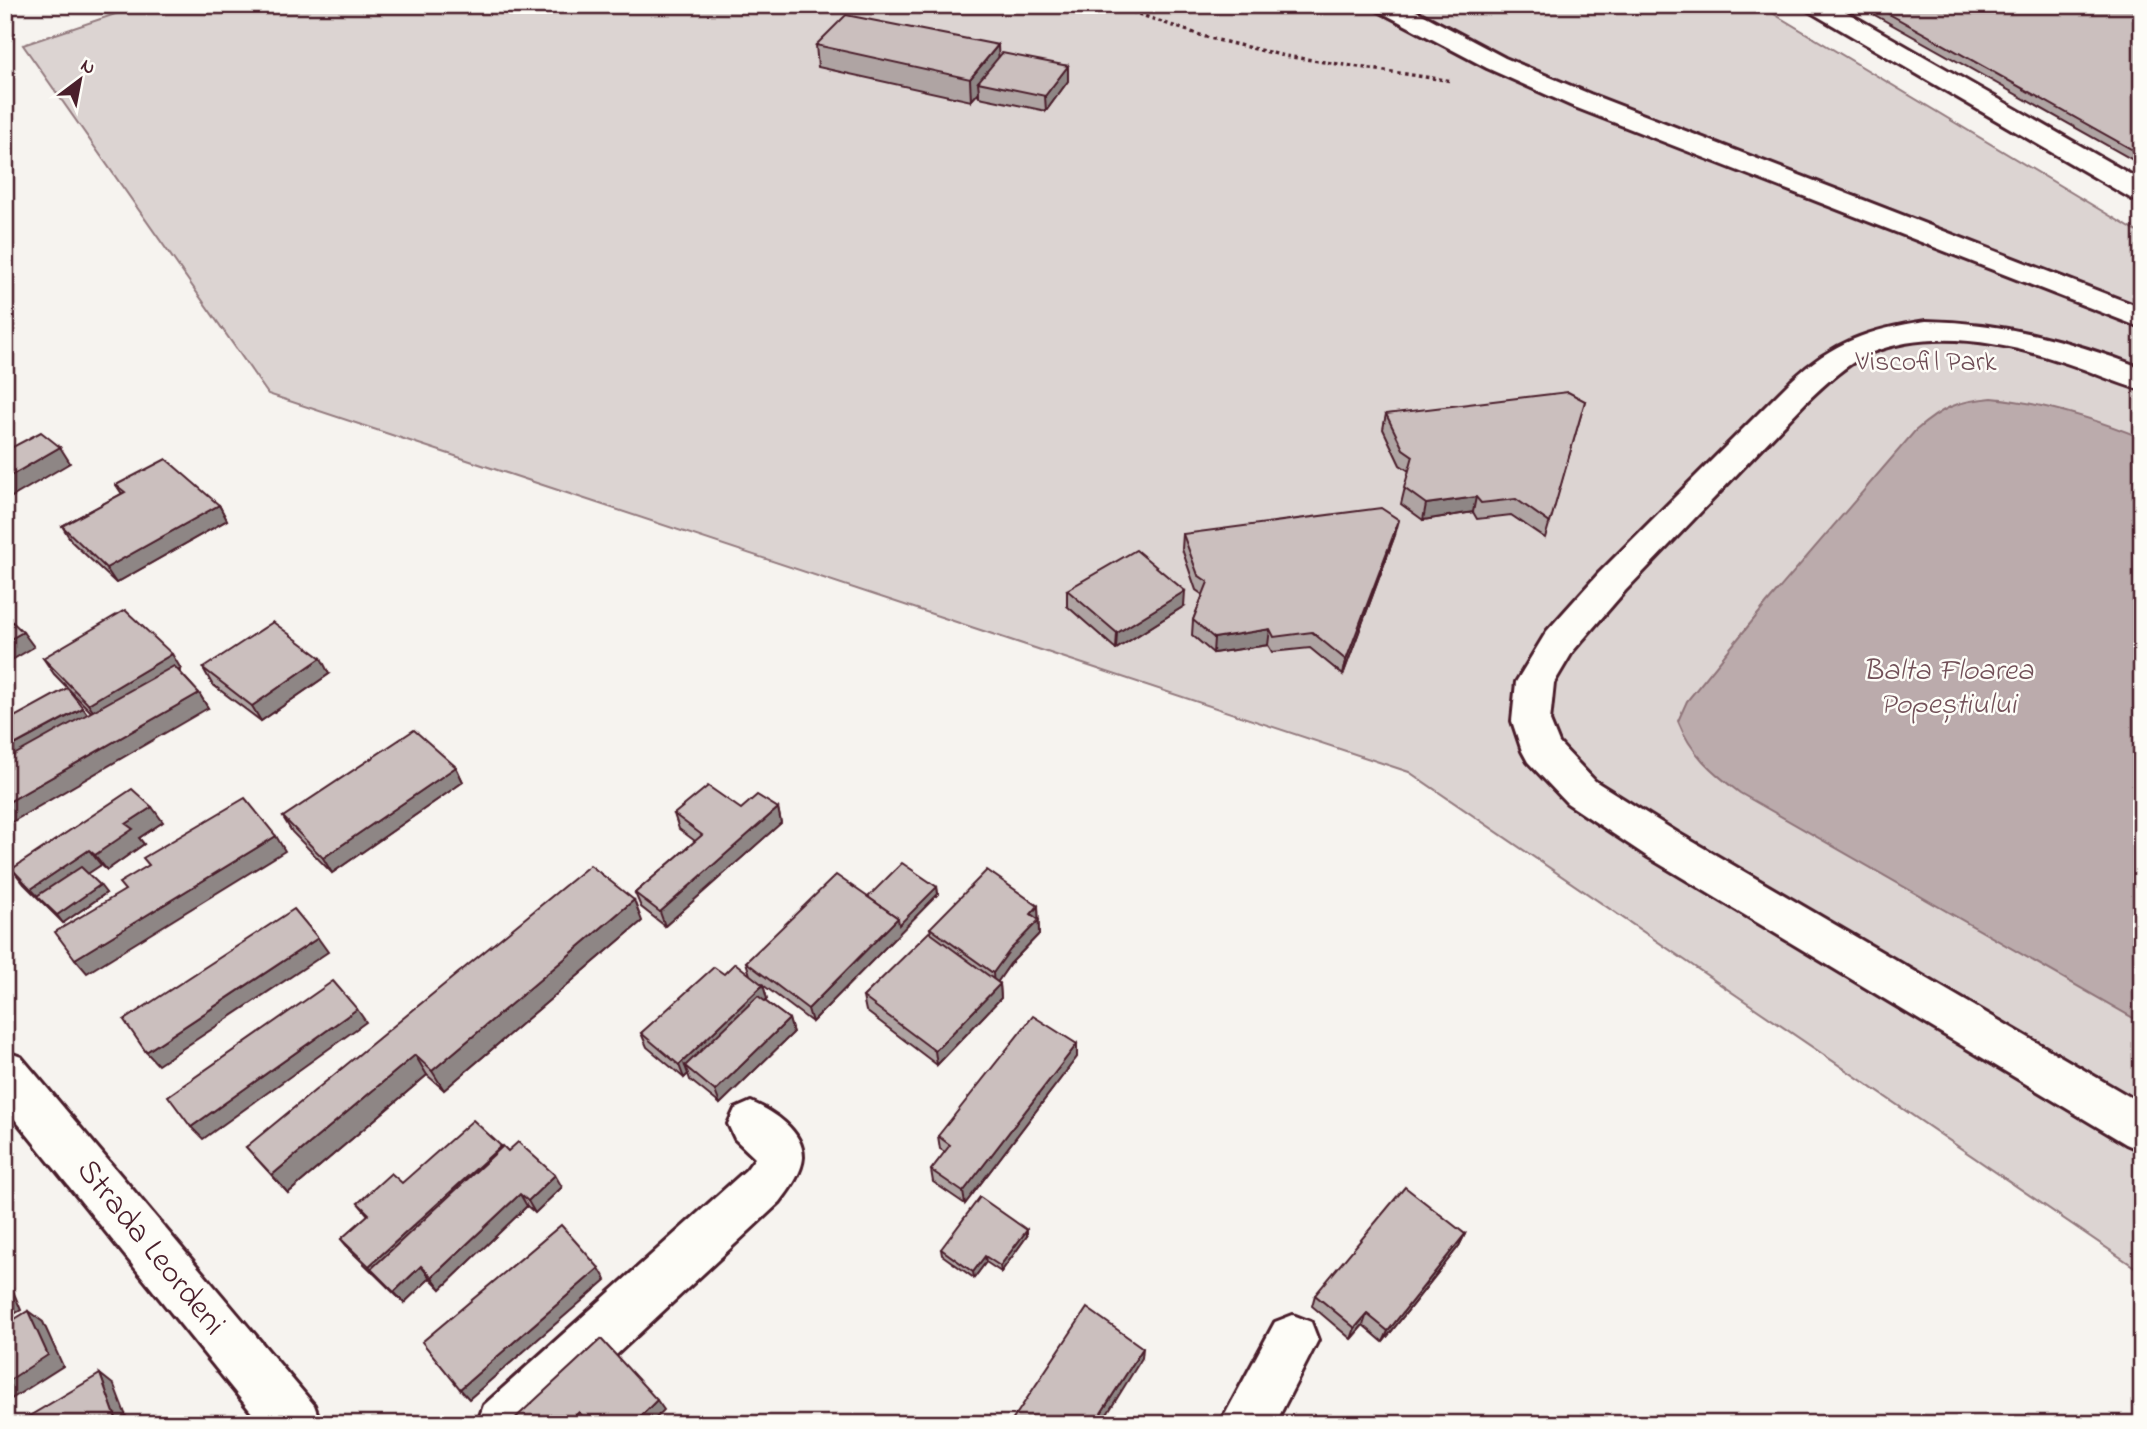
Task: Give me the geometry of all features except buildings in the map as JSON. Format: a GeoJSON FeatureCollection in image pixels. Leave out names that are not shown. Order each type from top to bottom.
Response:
{"type":"FeatureCollection","features":[{"type":"Feature","properties":{"kind":"street"},"geometry":{"type":"LineString","coordinates":[[1386,5],[1496,63],[1581,100],[2142,319]]}},
{"type":"Feature","properties":{"kind":"street"},"geometry":{"type":"LineString","coordinates":[[1816,5],[2142,193]]}},
{"type":"Feature","properties":{"kind":"street"},"geometry":{"type":"LineString","coordinates":[[2142,380],[2044,345],[1994,335],[1944,332],[1910,334],[1858,347],[1811,379],[1612,582],[1560,641],[1535,682],[1531,721],[1542,751],[1581,792],[1663,845],[2142,1129]]}},
{"type":"Feature","properties":{"kind":"street","name":"Strada Leordeni"},"geometry":{"type":"LineString","coordinates":[[5,1072],[295,1424]]}},
{"type":"Feature","properties":{"kind":"street"},"geometry":{"type":"LineString","coordinates":[[503,1424],[763,1186],[778,1169],[780,1154],[772,1142],[751,1124]]}},
{"type":"Feature","properties":{"kind":"street"},"geometry":{"type":"LineString","coordinates":[[1246,1424],[1293,1340]]}},
{"type":"Feature","properties":{"kind":"path"},"geometry":{"type":"LineString","coordinates":[[1112,5],[1209,38],[1285,57],[1454,81]]}},
{"type":"Feature","properties":{"kind":"green space","name":"Viscofil Park"},"geometry":{"type":"Polygon","coordinates":[[[142,5],[1494,5],[1533,12],[1555,5],[1759,5],[2142,235],[2142,1272],[1409,772],[268,394],[23,45],[142,5]]]}},
{"type":"Feature","properties":{"kind":"water","name":"Balta Floarea Popeștiului"},"geometry":{"type":"Polygon","coordinates":[[[1992,398],[2068,412],[2142,438],[2142,1023],[1740,793],[1703,762],[1678,721],[1687,701],[1767,603],[1915,431],[1950,407],[1992,398]]]}}]}
